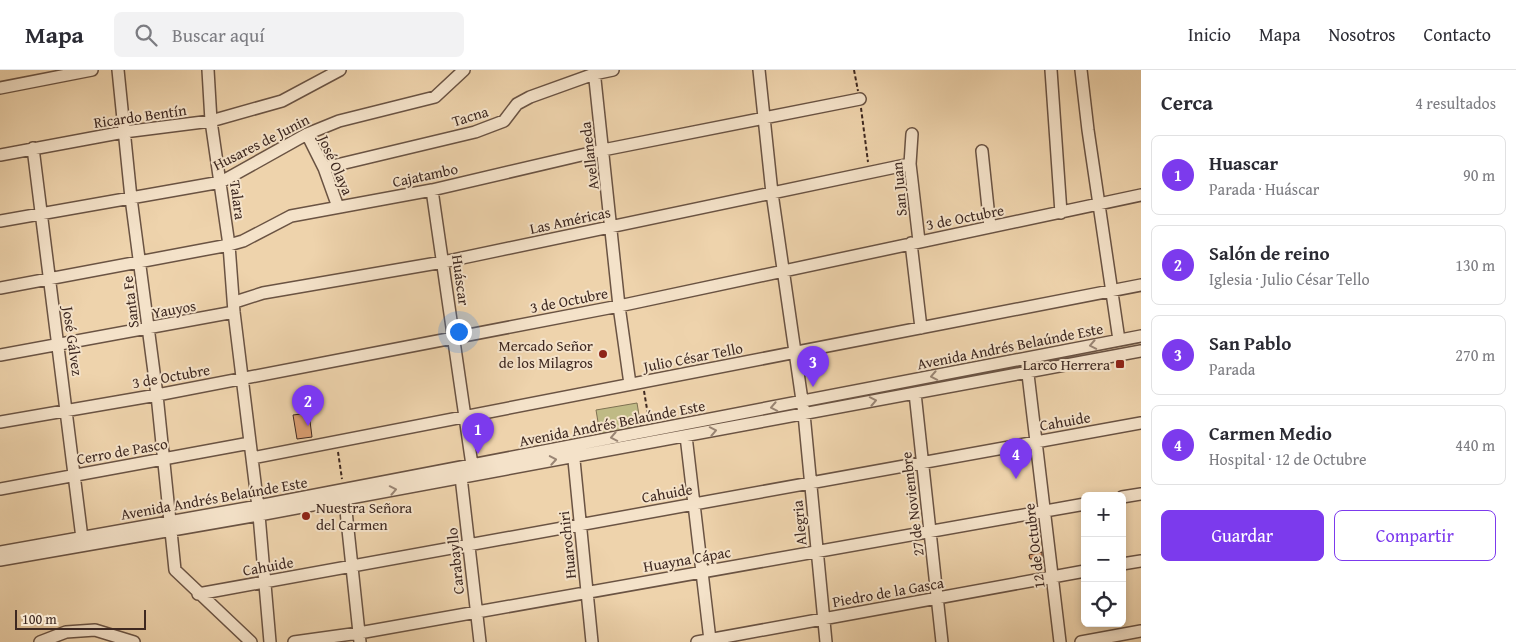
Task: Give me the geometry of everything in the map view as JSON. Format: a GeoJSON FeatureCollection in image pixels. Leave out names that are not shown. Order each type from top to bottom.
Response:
{"type":"FeatureCollection","features":[{"type":"Feature","properties":{"kind":"street"},"geometry":{"type":"LineString","coordinates":[[0,88],[92,70]]}},
{"type":"Feature","properties":{"kind":"street","name":"Santa Fe"},"geometry":{"type":"LineString","coordinates":[[118,70],[131,198],[157,394],[175,570],[198,594],[251,642]]}},
{"type":"Feature","properties":{"kind":"street","name":"Talara"},"geometry":{"type":"LineString","coordinates":[[208,70],[211,121],[229,245],[259,511],[270,642]]}},
{"type":"Feature","properties":{"kind":"street","name":"Ricardo Bentín"},"geometry":{"type":"LineString","coordinates":[[0,155],[124,132],[211,121],[282,101],[340,70]]}},
{"type":"Feature","properties":{"kind":"street","name":"Husares de Junin"},"geometry":{"type":"LineString","coordinates":[[0,221],[221,182],[306,134],[339,121],[435,97],[464,70]]}},
{"type":"Feature","properties":{"kind":"street","name":"Tacna"},"geometry":{"type":"LineString","coordinates":[[324,168],[475,132],[504,120],[517,104],[530,97],[594,72],[613,70]]}},
{"type":"Feature","properties":{"kind":"street","name":"Alegria"},"geometry":{"type":"LineString","coordinates":[[759,70],[782,271],[804,414],[826,642]]}},
{"type":"Feature","properties":{"kind":"street"},"geometry":{"type":"LineString","coordinates":[[1051,70],[1060,213]]}},
{"type":"Feature","properties":{"kind":"street"},"geometry":{"type":"LineString","coordinates":[[1081,70],[1119,340]]}},
{"type":"Feature","properties":{"kind":"street","name":"Avellaneda"},"geometry":{"type":"LineString","coordinates":[[594,72],[619,306],[630,384]]}},
{"type":"Feature","properties":{"kind":"street","name":"Cajatambo"},"geometry":{"type":"LineString","coordinates":[[0,288],[229,245],[243,241],[291,216],[432,190],[603,150],[860,99]]}},
{"type":"Feature","properties":{"kind":"street","name":"José Olaya"},"geometry":{"type":"LineString","coordinates":[[306,134],[324,168],[338,207]]}},
{"type":"Feature","properties":{"kind":"street","name":"San Juan"},"geometry":{"type":"LineString","coordinates":[[912,134],[910,164],[920,328]]}},
{"type":"Feature","properties":{"kind":"street","name":"José Gálvez"},"geometry":{"type":"LineString","coordinates":[[33,148],[82,538]]}},
{"type":"Feature","properties":{"kind":"street"},"geometry":{"type":"LineString","coordinates":[[982,151],[990,228]]}},
{"type":"Feature","properties":{"kind":"street","name":"Las Américas"},"geometry":{"type":"LineString","coordinates":[[235,307],[263,293],[443,262],[910,164]]}},
{"type":"Feature","properties":{"kind":"street","name":"Huáscar"},"geometry":{"type":"LineString","coordinates":[[432,190],[472,465]]}},
{"type":"Feature","properties":{"kind":"street","name":"3 de Octubre"},"geometry":{"type":"LineString","coordinates":[[0,422],[244,378],[619,306],[1141,195]]}},
{"type":"Feature","properties":{"kind":"street","name":"Julio César Tello"},"geometry":{"type":"LineString","coordinates":[[252,458],[1141,285]]}},
{"type":"Feature","properties":{"kind":"street","name":"Yauyos"},"geometry":{"type":"LineString","coordinates":[[0,355],[148,329],[235,307]]}},
{"type":"Feature","properties":{"kind":"street","name":"Avenida Andrés Belaúnde Este"},"geometry":{"type":"LineString","coordinates":[[345,494],[461,477],[573,451],[651,430],[1141,336]]}},
{"type":"Feature","properties":{"kind":"street","name":"Avenida Andrés Belaúnde Este"},"geometry":{"type":"LineString","coordinates":[[0,552],[259,511],[345,494],[472,465],[686,436],[1141,351]]}},
{"type":"Feature","properties":{"kind":"street","name":"12 de Octubre"},"geometry":{"type":"LineString","coordinates":[[1026,358],[1060,642]]}},
{"type":"Feature","properties":{"kind":"street","name":"27 de Noviembre"},"geometry":{"type":"LineString","coordinates":[[915,393],[942,642]]}},
{"type":"Feature","properties":{"kind":"street","name":"Cahuide"},"geometry":{"type":"LineString","coordinates":[[198,594],[1141,423]]}},
{"type":"Feature","properties":{"kind":"street"},"geometry":{"type":"LineString","coordinates":[[686,436],[710,640]]}},
{"type":"Feature","properties":{"kind":"street","name":"Cerro de Pasco"},"geometry":{"type":"LineString","coordinates":[[0,489],[250,443]]}},
{"type":"Feature","properties":{"kind":"street","name":"Huarochiri"},"geometry":{"type":"LineString","coordinates":[[573,451],[592,642]]}},
{"type":"Feature","properties":{"kind":"street","name":"Carabayllo"},"geometry":{"type":"LineString","coordinates":[[461,477],[480,642]]}},
{"type":"Feature","properties":{"kind":"street"},"geometry":{"type":"LineString","coordinates":[[345,494],[359,638]]}},
{"type":"Feature","properties":{"kind":"street"},"geometry":{"type":"LineString","coordinates":[[1126,496],[1141,494]]}},
{"type":"Feature","properties":{"kind":"street","name":"Huayna Cápac"},"geometry":{"type":"LineString","coordinates":[[294,642],[359,638],[476,612],[1081,505]]}},
{"type":"Feature","properties":{"kind":"street","name":"Avenida Andrés Belaúnde Este"},"geometry":{"type":"LineString","coordinates":[[0,560],[169,526]]}},
{"type":"Feature","properties":{"kind":"street"},"geometry":{"type":"LineString","coordinates":[[1126,563],[1141,561]]}},
{"type":"Feature","properties":{"kind":"street","name":"Piedro de la Gasca"},"geometry":{"type":"LineString","coordinates":[[697,642],[1081,572]]}},
{"type":"Feature","properties":{"kind":"street"},"geometry":{"type":"LineString","coordinates":[[40,642],[66,632],[95,630],[134,642]]}},
{"type":"Feature","properties":{"kind":"street"},"geometry":{"type":"LineString","coordinates":[[1081,642],[1141,631]]}},
{"type":"Feature","properties":{"kind":"path"},"geometry":{"type":"LineString","coordinates":[[854,70],[867,154]]}},
{"type":"Feature","properties":{"kind":"path"},"geometry":{"type":"LineString","coordinates":[[642,382],[651,430]]}},
{"type":"Feature","properties":{"kind":"path"},"geometry":{"type":"LineString","coordinates":[[336,442],[345,494]]}},
{"type":"Feature","properties":{"kind":"shaded area"},"geometry":{"type":"Polygon","coordinates":[[[637,403],[641,427],[600,434],[596,410],[637,403]]]}},
{"type":"Feature","properties":{"kind":"building"},"geometry":{"type":"Polygon","coordinates":[[[309,413],[312,437],[297,439],[293,415],[309,413]]]}},
{"type":"Feature","properties":{"kind":"building"},"geometry":{"type":"Polygon","coordinates":[[[1042,552],[1042,558],[1030,559],[1029,555],[1042,552]]]}},
{"type":"Feature","properties":{"kind":"place","name":"Mercado Señor de los Milagros"},"geometry":{"type":"Point","coordinates":[603,354]}},
{"type":"Feature","properties":{"kind":"place","name":"Larco Herrera"},"geometry":{"type":"Point","coordinates":[1120,364]}},
{"type":"Feature","properties":{"kind":"place","name":"San Pablo"},"geometry":{"type":"Point","coordinates":[813,387]}},
{"type":"Feature","properties":{"kind":"place","name":"Salón de reino"},"geometry":{"type":"Point","coordinates":[308,426]}},
{"type":"Feature","properties":{"kind":"place","name":"Huascar"},"geometry":{"type":"Point","coordinates":[478,454]}},
{"type":"Feature","properties":{"kind":"place","name":"Carmen Medio"},"geometry":{"type":"Point","coordinates":[1016,479]}},
{"type":"Feature","properties":{"kind":"place","name":"Nuestra Señora del Carmen"},"geometry":{"type":"Point","coordinates":[306,516]}}]}
